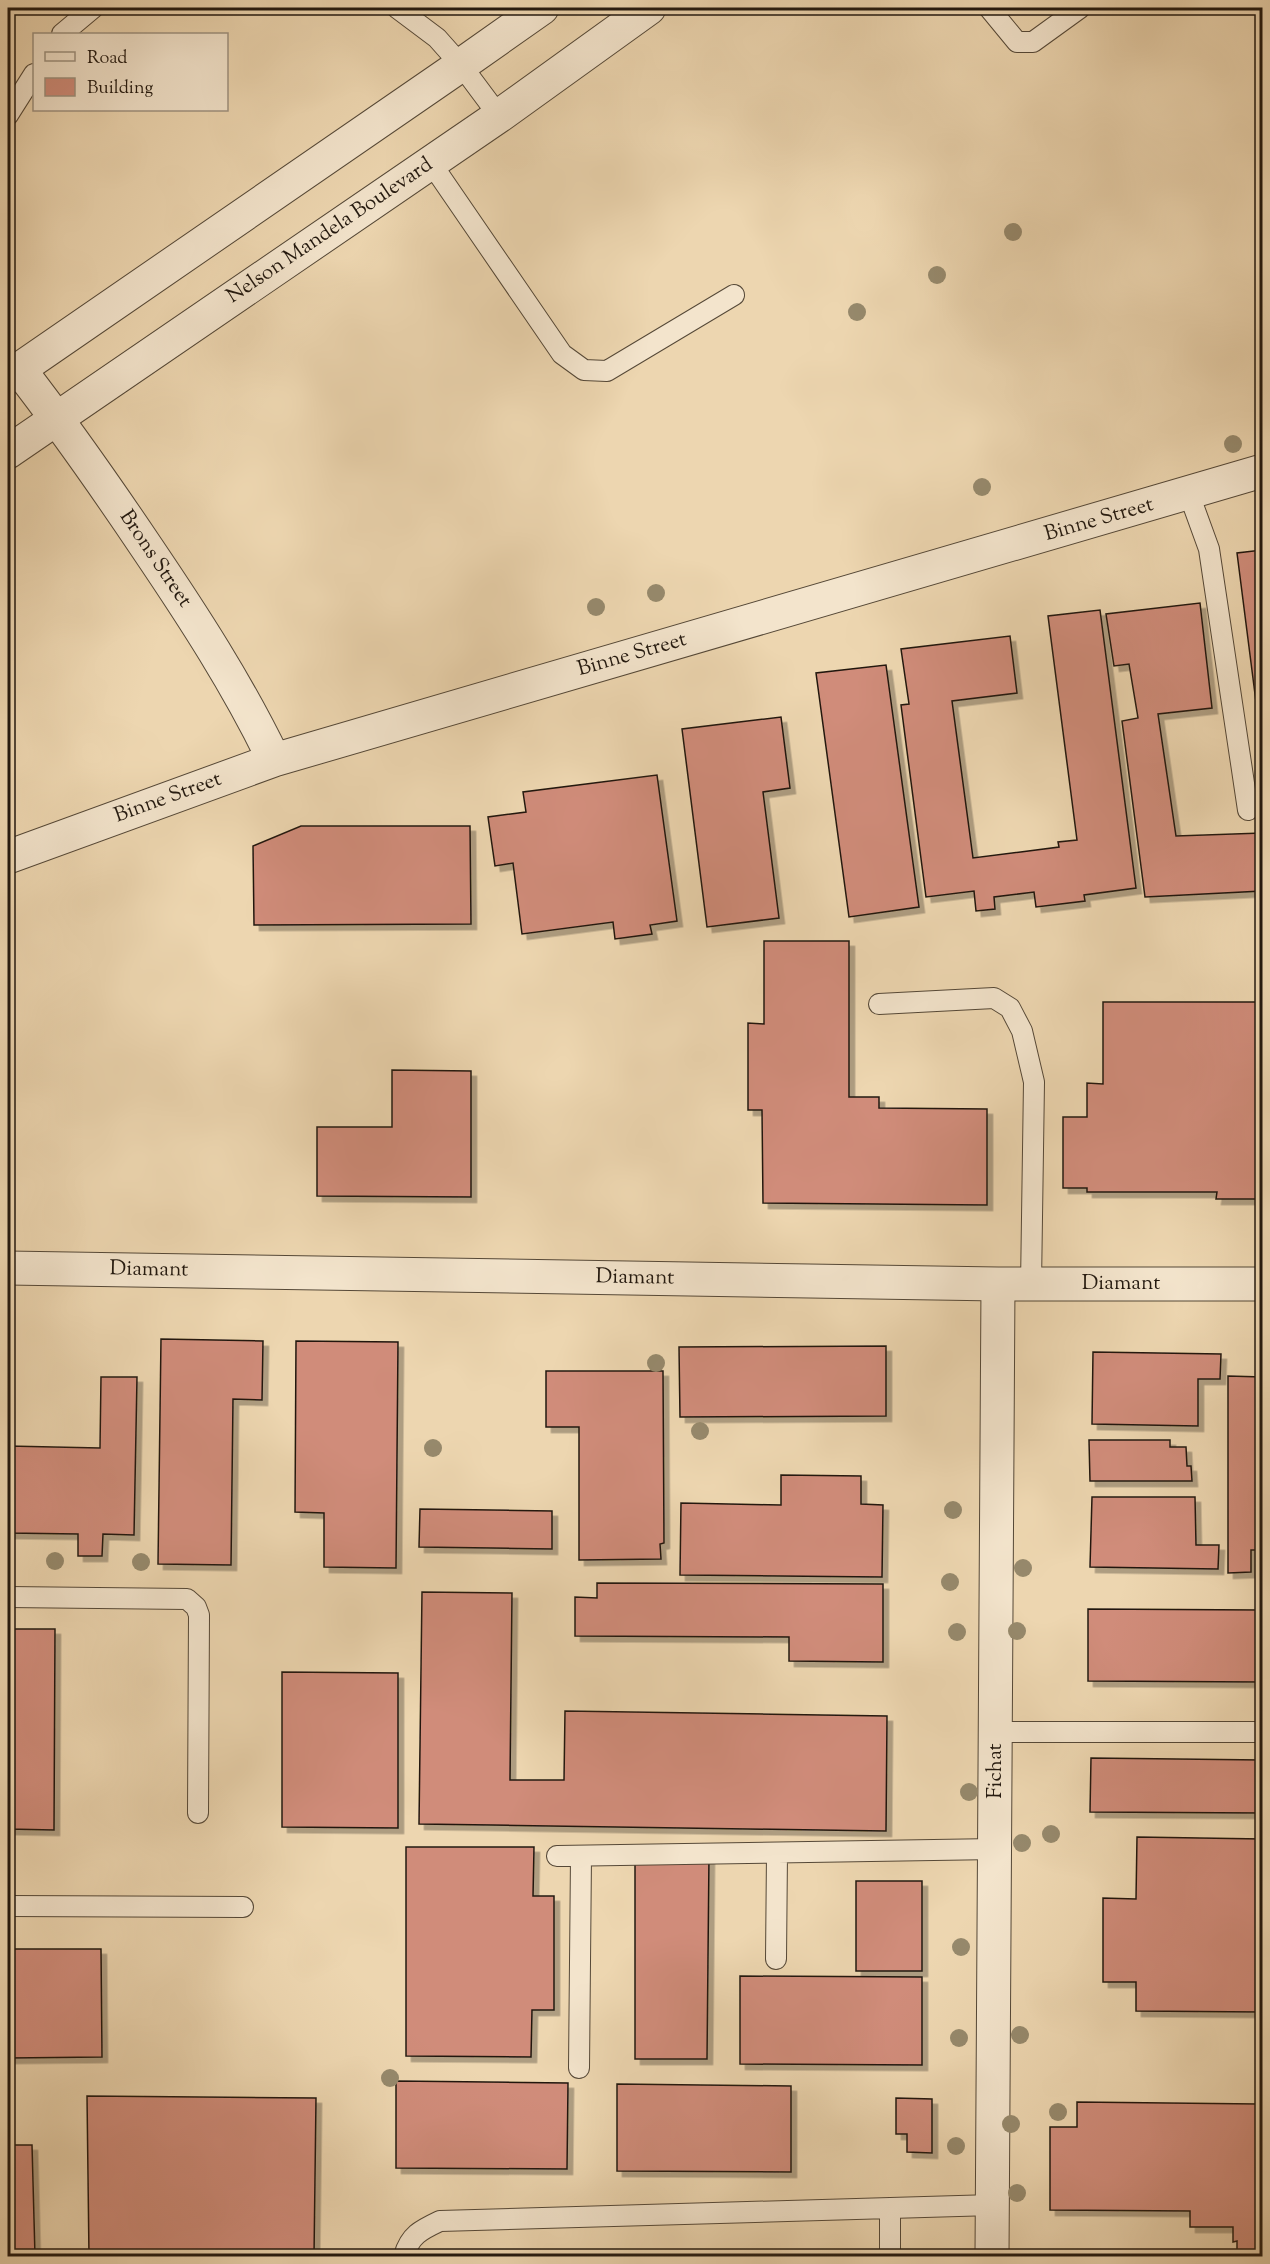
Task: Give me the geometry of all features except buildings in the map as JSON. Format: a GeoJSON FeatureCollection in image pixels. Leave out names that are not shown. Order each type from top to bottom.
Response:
{"type":"FeatureCollection","features":[{"type":"Feature","properties":{"kind":"street"},"geometry":{"type":"LineString","coordinates":[[13,373],[542,8]]}},
{"type":"Feature","properties":{"kind":"street","name":"Nelson Mandela Boulevard"},"geometry":{"type":"LineString","coordinates":[[8,452],[499,116],[649,8]]}},
{"type":"Feature","properties":{"kind":"street","name":"Brons Street"},"geometry":{"type":"LineString","coordinates":[[13,373],[57,418],[201,627],[255,720],[274,760]]}},
{"type":"Feature","properties":{"kind":"street","name":"Binne Street"},"geometry":{"type":"LineString","coordinates":[[8,857],[274,760],[1263,471]]}},
{"type":"Feature","properties":{"kind":"street","name":"Diamant"},"geometry":{"type":"LineString","coordinates":[[8,1268],[1031,1285],[1263,1284]]}},
{"type":"Feature","properties":{"kind":"street","name":"Fichat"},"geometry":{"type":"LineString","coordinates":[[992,2256],[998,1284]]}},
{"type":"Feature","properties":{"kind":"lane"},"geometry":{"type":"LineString","coordinates":[[63,33],[93,8]]}},
{"type":"Feature","properties":{"kind":"lane"},"geometry":{"type":"LineString","coordinates":[[398,8],[436,38],[461,65],[499,116]]}},
{"type":"Feature","properties":{"kind":"lane"},"geometry":{"type":"LineString","coordinates":[[989,8],[1017,42],[1033,42],[1080,8]]}},
{"type":"Feature","properties":{"kind":"lane"},"geometry":{"type":"LineString","coordinates":[[8,115],[33,76]]}},
{"type":"Feature","properties":{"kind":"lane"},"geometry":{"type":"LineString","coordinates":[[431,163],[562,354],[584,370],[607,371],[734,295]]}},
{"type":"Feature","properties":{"kind":"lane"},"geometry":{"type":"LineString","coordinates":[[1189,494],[1209,549],[1248,810]]}},
{"type":"Feature","properties":{"kind":"lane"},"geometry":{"type":"LineString","coordinates":[[879,1004],[994,999],[1010,1008],[1022,1031],[1034,1082],[1031,1285]]}},
{"type":"Feature","properties":{"kind":"lane"},"geometry":{"type":"LineString","coordinates":[[8,1597],[187,1599],[195,1607],[199,1615],[198,1813]]}},
{"type":"Feature","properties":{"kind":"lane"},"geometry":{"type":"LineString","coordinates":[[996,1732],[1263,1732]]}},
{"type":"Feature","properties":{"kind":"lane"},"geometry":{"type":"LineString","coordinates":[[557,1856],[996,1849]]}},
{"type":"Feature","properties":{"kind":"lane"},"geometry":{"type":"LineString","coordinates":[[776,1959],[777,1853]]}},
{"type":"Feature","properties":{"kind":"lane"},"geometry":{"type":"LineString","coordinates":[[579,2068],[581,1856]]}},
{"type":"Feature","properties":{"kind":"lane"},"geometry":{"type":"LineString","coordinates":[[8,1906],[243,1906]]}},
{"type":"Feature","properties":{"kind":"lane"},"geometry":{"type":"LineString","coordinates":[[404,2256],[408,2245],[421,2230],[440,2222],[993,2205]]}},
{"type":"Feature","properties":{"kind":"lane"},"geometry":{"type":"LineString","coordinates":[[890,2208],[890,2256]]}}]}
